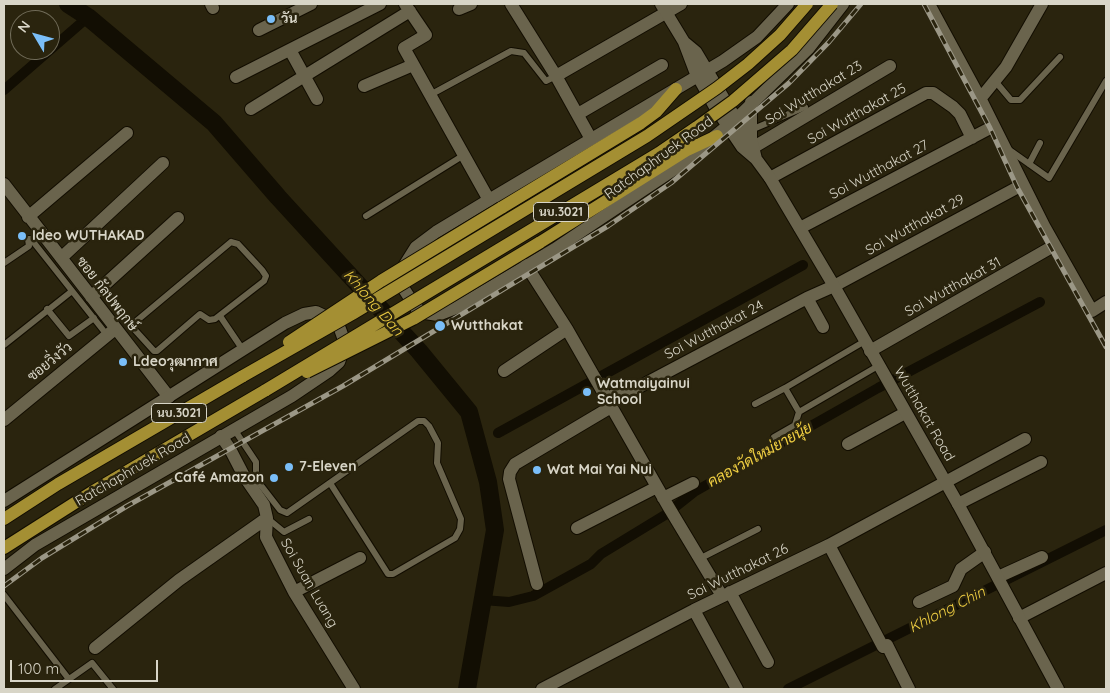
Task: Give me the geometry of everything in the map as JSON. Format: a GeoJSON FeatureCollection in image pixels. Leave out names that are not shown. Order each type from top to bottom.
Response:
{"type":"FeatureCollection","features":[{"type":"Feature","properties":{"kind":"main road","name":"Ratchaphruek Road"},"geometry":{"type":"LineString","coordinates":[[4,519],[114,450],[352,314],[647,136],[717,88],[748,64],[780,35],[807,4]]}},
{"type":"Feature","properties":{"kind":"main road","name":"Ratchaphruek Road"},"geometry":{"type":"LineString","coordinates":[[4,548],[139,464],[266,390],[690,133],[733,101],[792,50],[832,4]]}},
{"type":"Feature","properties":{"kind":"main road"},"geometry":{"type":"LineString","coordinates":[[243,376],[340,307],[641,123],[656,112],[676,89]]}},
{"type":"Feature","properties":{"kind":"main road"},"geometry":{"type":"LineString","coordinates":[[266,390],[329,363],[396,328],[539,243],[687,150],[717,136]]}},
{"type":"Feature","properties":{"kind":"main road"},"geometry":{"type":"LineString","coordinates":[[4,553],[16,540]]}},
{"type":"Feature","properties":{"kind":"street"},"geometry":{"type":"LineString","coordinates":[[259,30],[312,4]]}},
{"type":"Feature","properties":{"kind":"street"},"geometry":{"type":"LineString","coordinates":[[236,77],[380,4]]}},
{"type":"Feature","properties":{"kind":"street"},"geometry":{"type":"LineString","coordinates":[[510,4],[556,76],[591,139]]}},
{"type":"Feature","properties":{"kind":"street"},"geometry":{"type":"LineString","coordinates":[[556,76],[664,8],[681,4]]}},
{"type":"Feature","properties":{"kind":"street","name":"Ratchaphruek Road"},"geometry":{"type":"LineString","coordinates":[[788,4],[757,37],[723,61],[436,232],[416,247],[402,271],[402,286],[408,298],[416,308],[425,314],[438,315],[456,308],[555,249],[643,190],[732,123],[751,102],[808,49],[843,4]]}},
{"type":"Feature","properties":{"kind":"street"},"geometry":{"type":"LineString","coordinates":[[929,4],[1006,149],[1022,185],[1092,311],[1106,302]]}},
{"type":"Feature","properties":{"kind":"street"},"geometry":{"type":"LineString","coordinates":[[980,99],[995,82],[1042,4]]}},
{"type":"Feature","properties":{"kind":"street"},"geometry":{"type":"LineString","coordinates":[[250,109],[408,7],[426,35],[404,48],[489,200]]}},
{"type":"Feature","properties":{"kind":"street","name":"Wutthakat Road"},"geometry":{"type":"LineString","coordinates":[[664,8],[732,123],[751,144],[834,286],[985,552],[1058,689]]}},
{"type":"Feature","properties":{"kind":"street"},"geometry":{"type":"LineString","coordinates":[[676,89],[686,66],[689,49],[714,61],[723,61]]}},
{"type":"Feature","properties":{"kind":"street"},"geometry":{"type":"LineString","coordinates":[[290,50],[317,99]]}},
{"type":"Feature","properties":{"kind":"street"},"geometry":{"type":"LineString","coordinates":[[364,86],[413,64]]}},
{"type":"Feature","properties":{"kind":"street"},"geometry":{"type":"LineString","coordinates":[[578,114],[662,65]]}},
{"type":"Feature","properties":{"kind":"street","name":"Soi Wutthakat 23"},"geometry":{"type":"LineString","coordinates":[[751,144],[890,66]]}},
{"type":"Feature","properties":{"kind":"street","name":"Soi Wutthakat 25"},"geometry":{"type":"LineString","coordinates":[[770,178],[926,93],[933,94],[953,107],[960,114],[972,138]]}},
{"type":"Feature","properties":{"kind":"street"},"geometry":{"type":"LineString","coordinates":[[717,136],[751,144],[751,102]]}},
{"type":"Feature","properties":{"kind":"street","name":"Soi Wutthakat 27"},"geometry":{"type":"LineString","coordinates":[[800,228],[994,126]]}},
{"type":"Feature","properties":{"kind":"street"},"geometry":{"type":"LineString","coordinates":[[28,217],[127,133]]}},
{"type":"Feature","properties":{"kind":"street"},"geometry":{"type":"LineString","coordinates":[[61,258],[164,162]]}},
{"type":"Feature","properties":{"kind":"street","name":"ซอย กัลปพฤกษ์"},"geometry":{"type":"LineString","coordinates":[[4,184],[90,296],[111,332],[169,397]]}},
{"type":"Feature","properties":{"kind":"street","name":"Soi Wutthakat 29"},"geometry":{"type":"LineString","coordinates":[[834,286],[1022,185]]}},
{"type":"Feature","properties":{"kind":"street"},"geometry":{"type":"LineString","coordinates":[[90,296],[178,218]]}},
{"type":"Feature","properties":{"kind":"street","name":"Soi Wutthakat 31"},"geometry":{"type":"LineString","coordinates":[[867,346],[1050,248]]}},
{"type":"Feature","properties":{"kind":"street"},"geometry":{"type":"LineString","coordinates":[[526,265],[567,330],[668,506],[768,662]]}},
{"type":"Feature","properties":{"kind":"street","name":"Soi Wutthakat 24"},"geometry":{"type":"LineString","coordinates":[[537,584],[509,479],[510,472],[515,464],[609,403],[622,390],[637,388],[807,298],[834,286]]}},
{"type":"Feature","properties":{"kind":"street"},"geometry":{"type":"LineString","coordinates":[[807,298],[823,327]]}},
{"type":"Feature","properties":{"kind":"street","name":"Ratchaphruek Road"},"geometry":{"type":"LineString","coordinates":[[4,501],[285,323],[304,314],[316,312],[331,319],[340,329],[344,340],[339,362],[329,372],[35,545],[4,569]]}},
{"type":"Feature","properties":{"kind":"street"},"geometry":{"type":"LineString","coordinates":[[504,371],[567,330]]}},
{"type":"Feature","properties":{"kind":"street","name":"ซอยวิ่งวัว"},"geometry":{"type":"LineString","coordinates":[[4,420],[111,332]]}},
{"type":"Feature","properties":{"kind":"street"},"geometry":{"type":"LineString","coordinates":[[848,444],[905,413]]}},
{"type":"Feature","properties":{"kind":"street","name":"Soi Suan Luang"},"geometry":{"type":"LineString","coordinates":[[221,436],[244,476],[264,505],[267,518],[266,537],[294,592],[354,689]]}},
{"type":"Feature","properties":{"kind":"street","name":"Soi Wutthakat 26"},"geometry":{"type":"LineString","coordinates":[[542,689],[694,610],[829,545],[1025,439]]}},
{"type":"Feature","properties":{"kind":"street"},"geometry":{"type":"LineString","coordinates":[[958,504],[1041,462]]}},
{"type":"Feature","properties":{"kind":"street"},"geometry":{"type":"LineString","coordinates":[[668,506],[693,483]]}},
{"type":"Feature","properties":{"kind":"street"},"geometry":{"type":"LineString","coordinates":[[577,528],[657,486]]}},
{"type":"Feature","properties":{"kind":"street"},"geometry":{"type":"LineString","coordinates":[[96,648],[179,580],[267,518]]}},
{"type":"Feature","properties":{"kind":"street"},"geometry":{"type":"LineString","coordinates":[[829,545],[883,647],[887,645],[909,689]]}},
{"type":"Feature","properties":{"kind":"street"},"geometry":{"type":"LineString","coordinates":[[919,602],[953,586],[961,569],[985,552]]}},
{"type":"Feature","properties":{"kind":"street"},"geometry":{"type":"LineString","coordinates":[[1000,580],[1042,557]]}},
{"type":"Feature","properties":{"kind":"street"},"geometry":{"type":"LineString","coordinates":[[294,592],[360,558]]}},
{"type":"Feature","properties":{"kind":"street"},"geometry":{"type":"LineString","coordinates":[[1019,618],[1106,573]]}},
{"type":"Feature","properties":{"kind":"street"},"geometry":{"type":"LineString","coordinates":[[694,610],[737,689]]}},
{"type":"Feature","properties":{"kind":"lane"},"geometry":{"type":"LineString","coordinates":[[430,95],[510,51],[524,53],[546,81],[556,76]]}},
{"type":"Feature","properties":{"kind":"lane"},"geometry":{"type":"LineString","coordinates":[[995,82],[1011,100],[1020,100],[1060,57]]}},
{"type":"Feature","properties":{"kind":"lane"},"geometry":{"type":"LineString","coordinates":[[1006,149],[1049,178],[1106,81]]}},
{"type":"Feature","properties":{"kind":"lane"},"geometry":{"type":"LineString","coordinates":[[751,144],[805,107]]}},
{"type":"Feature","properties":{"kind":"lane"},"geometry":{"type":"LineString","coordinates":[[1029,164],[1040,143]]}},
{"type":"Feature","properties":{"kind":"lane"},"geometry":{"type":"LineString","coordinates":[[366,216],[464,155]]}},
{"type":"Feature","properties":{"kind":"lane"},"geometry":{"type":"LineString","coordinates":[[4,263],[30,246],[28,238],[32,239],[94,318],[111,332]]}},
{"type":"Feature","properties":{"kind":"lane"},"geometry":{"type":"LineString","coordinates":[[229,242],[234,242],[262,270],[266,278],[220,316],[209,320],[200,314],[156,351],[134,327],[135,322],[229,242]]}},
{"type":"Feature","properties":{"kind":"lane"},"geometry":{"type":"LineString","coordinates":[[4,345],[72,291]]}},
{"type":"Feature","properties":{"kind":"lane"},"geometry":{"type":"LineString","coordinates":[[47,310],[69,336],[94,318]]}},
{"type":"Feature","properties":{"kind":"lane"},"geometry":{"type":"LineString","coordinates":[[220,316],[243,350]]}},
{"type":"Feature","properties":{"kind":"lane"},"geometry":{"type":"LineString","coordinates":[[755,404],[867,346]]}},
{"type":"Feature","properties":{"kind":"lane"},"geometry":{"type":"LineString","coordinates":[[774,437],[792,428],[799,412],[884,376]]}},
{"type":"Feature","properties":{"kind":"lane"},"geometry":{"type":"LineString","coordinates":[[786,388],[799,412]]}},
{"type":"Feature","properties":{"kind":"lane"},"geometry":{"type":"LineString","coordinates":[[234,429],[257,463],[256,479],[283,513],[289,512],[330,483],[418,421],[424,421],[428,424],[438,443],[437,463],[461,519],[461,527],[454,538],[393,574],[388,574],[330,483]]}},
{"type":"Feature","properties":{"kind":"lane"},"geometry":{"type":"LineString","coordinates":[[267,518],[284,532],[309,519]]}},
{"type":"Feature","properties":{"kind":"lane"},"geometry":{"type":"LineString","coordinates":[[701,558],[758,529]]}},
{"type":"Feature","properties":{"kind":"lane"},"geometry":{"type":"LineString","coordinates":[[4,595],[68,678]]}},
{"type":"Feature","properties":{"kind":"lane"},"geometry":{"type":"LineString","coordinates":[[55,689],[68,678],[92,663],[113,689]]}},
{"type":"Feature","properties":{"kind":"waterway","name":"Khlong Dan"},"geometry":{"type":"LineString","coordinates":[[68,4],[88,17],[214,123],[278,197],[419,351],[469,412],[488,482],[495,530],[467,689]]}},
{"type":"Feature","properties":{"kind":"waterway"},"geometry":{"type":"LineString","coordinates":[[4,90],[88,17]]}},
{"type":"Feature","properties":{"kind":"waterway"},"geometry":{"type":"LineString","coordinates":[[498,433],[803,265]]}},
{"type":"Feature","properties":{"kind":"waterway","name":"คลองวัดใหม่ยายนุ้ย"},"geometry":{"type":"LineString","coordinates":[[483,600],[509,602],[533,596],[591,564],[601,554],[665,515],[694,492],[878,388],[1040,302]]}},
{"type":"Feature","properties":{"kind":"waterway","name":"Khlong Chin"},"geometry":{"type":"LineString","coordinates":[[788,689],[1106,530]]}},
{"type":"Feature","properties":{"kind":"railway"},"geometry":{"type":"LineString","coordinates":[[4,586],[42,558],[127,506],[343,386],[608,226],[671,183],[789,83],[829,42],[861,4]]}},
{"type":"Feature","properties":{"kind":"railway"},"geometry":{"type":"LineString","coordinates":[[924,4],[990,128],[1017,187],[1106,347]]}},
{"type":"Feature","properties":{"kind":"place","name":"วัน"},"geometry":{"type":"Point","coordinates":[271,19]}},
{"type":"Feature","properties":{"kind":"place","name":"Ideo WUTHAKAD"},"geometry":{"type":"Point","coordinates":[22,236]}},
{"type":"Feature","properties":{"kind":"place","name":"Wutthakat"},"geometry":{"type":"Point","coordinates":[440,326]}},
{"type":"Feature","properties":{"kind":"place","name":"Ldeoวุฒากาศ"},"geometry":{"type":"Point","coordinates":[123,362]}},
{"type":"Feature","properties":{"kind":"place","name":"Watmaiyainui School"},"geometry":{"type":"Point","coordinates":[587,392]}},
{"type":"Feature","properties":{"kind":"place","name":"7-Eleven"},"geometry":{"type":"Point","coordinates":[289,467]}},
{"type":"Feature","properties":{"kind":"place","name":"Wat Mai Yai Nui"},"geometry":{"type":"Point","coordinates":[537,470]}},
{"type":"Feature","properties":{"kind":"place","name":"Café Amazon"},"geometry":{"type":"Point","coordinates":[274,478]}}]}
